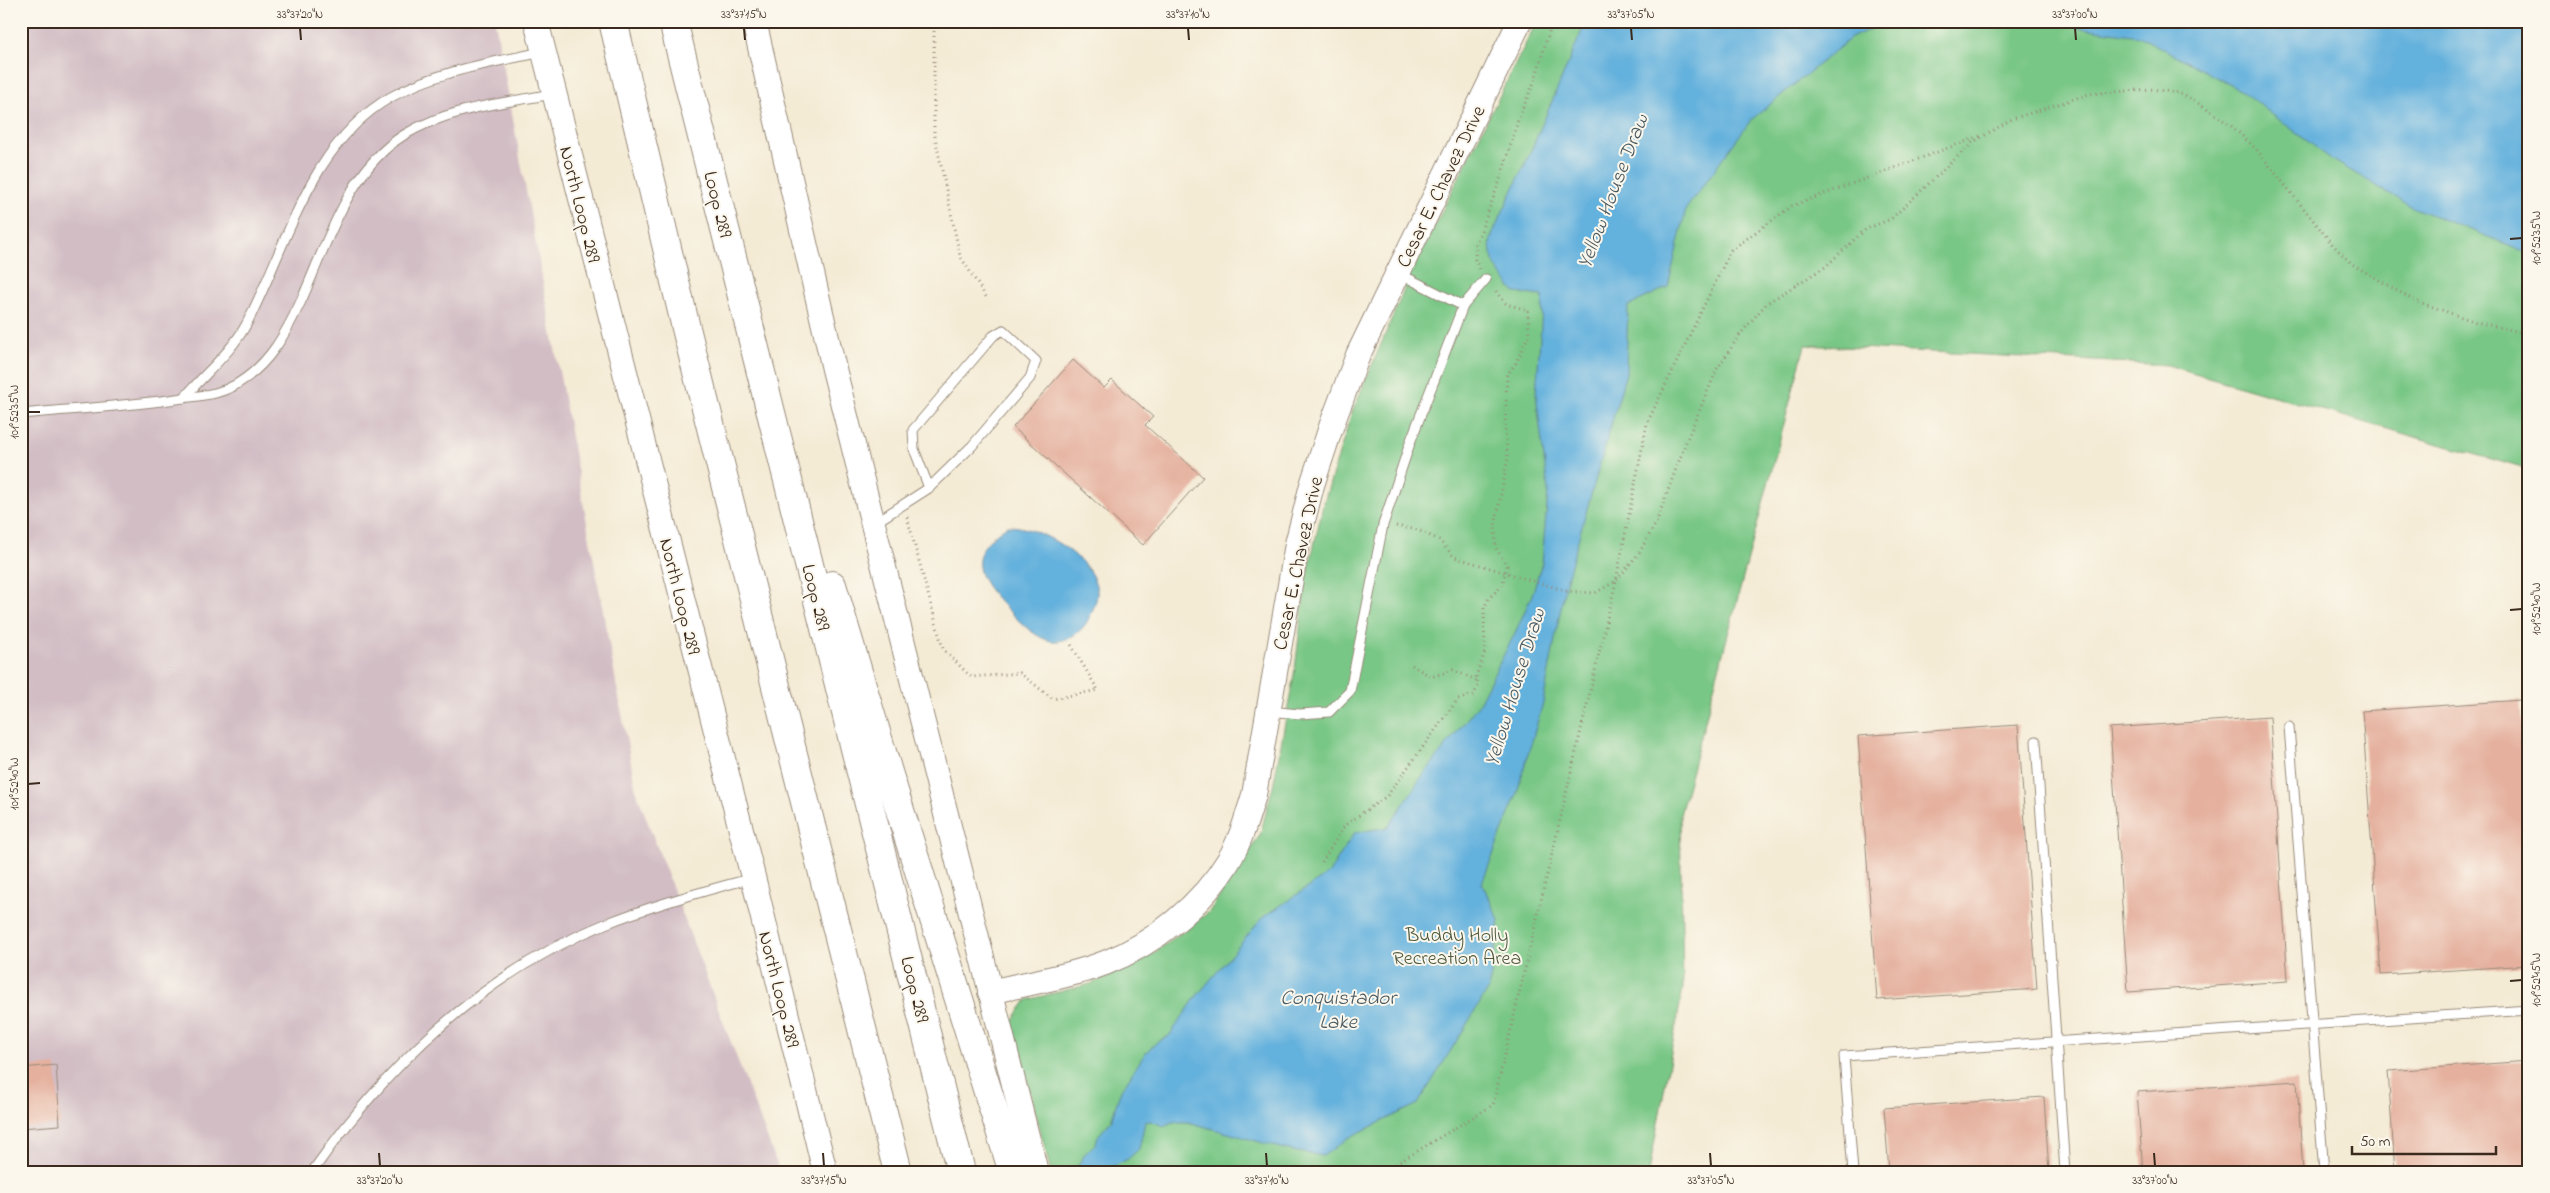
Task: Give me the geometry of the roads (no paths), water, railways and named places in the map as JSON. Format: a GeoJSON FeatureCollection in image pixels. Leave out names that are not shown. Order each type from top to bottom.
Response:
{"type":"FeatureCollection","features":[{"type":"Feature","properties":{"kind":"highway"},"geometry":{"type":"LineString","coordinates":[[592,21],[686,328]]}},
{"type":"Feature","properties":{"kind":"highway"},"geometry":{"type":"LineString","coordinates":[[613,21],[686,328],[898,1172]]}},
{"type":"Feature","properties":{"kind":"highway","name":"Loop 289"},"geometry":{"type":"LineString","coordinates":[[673,21],[961,1172]]}},
{"type":"Feature","properties":{"kind":"highway"},"geometry":{"type":"LineString","coordinates":[[690,21],[704,83],[707,158]]}},
{"type":"Feature","properties":{"kind":"highway"},"geometry":{"type":"LineString","coordinates":[[782,458],[815,518],[833,588],[888,772],[1013,1172]]}},
{"type":"Feature","properties":{"kind":"main road","name":"North Loop 289"},"geometry":{"type":"LineString","coordinates":[[536,21],[542,52],[753,878],[824,1172]]}},
{"type":"Feature","properties":{"kind":"main road"},"geometry":{"type":"LineString","coordinates":[[754,21],[834,369],[1036,1172]]}},
{"type":"Feature","properties":{"kind":"main road","name":"Cesar E. Chavez Drive"},"geometry":{"type":"LineString","coordinates":[[990,992],[1105,963],[1162,931],[1189,909],[1212,884],[1230,859],[1244,830],[1254,795],[1297,544],[1312,485],[1332,424],[1358,355],[1520,21]]}},
{"type":"Feature","properties":{"kind":"lane"},"geometry":{"type":"LineString","coordinates":[[184,398],[203,375],[230,351],[246,324],[318,170],[342,140],[366,116],[389,98],[426,79],[542,52]]}},
{"type":"Feature","properties":{"kind":"lane"},"geometry":{"type":"LineString","coordinates":[[21,414],[150,404],[216,394],[237,384],[264,363],[284,336],[345,204],[363,176],[382,152],[404,135],[436,120],[476,108],[553,94]]}},
{"type":"Feature","properties":{"kind":"lane"},"geometry":{"type":"LineString","coordinates":[[1398,272],[1464,306]]}},
{"type":"Feature","properties":{"kind":"lane"},"geometry":{"type":"LineString","coordinates":[[1268,710],[1300,714],[1329,712],[1350,691],[1383,524],[1411,440],[1464,306],[1486,280]]}},
{"type":"Feature","properties":{"kind":"lane"},"geometry":{"type":"LineString","coordinates":[[873,524],[929,488],[972,446],[1030,378],[1036,361],[1003,330],[992,336],[913,430],[914,449],[929,488]]}},
{"type":"Feature","properties":{"kind":"lane"},"geometry":{"type":"LineString","coordinates":[[2289,727],[2314,1025],[2324,1172]]}},
{"type":"Feature","properties":{"kind":"lane"},"geometry":{"type":"LineString","coordinates":[[2036,741],[2065,1172]]}},
{"type":"Feature","properties":{"kind":"lane"},"geometry":{"type":"LineString","coordinates":[[312,1172],[341,1130],[386,1077],[426,1038],[504,976],[604,924],[694,893],[753,878]]}},
{"type":"Feature","properties":{"kind":"lane"},"geometry":{"type":"LineString","coordinates":[[1853,1172],[1844,1056],[2529,1010]]}},
{"type":"Feature","properties":{"kind":"water","name":"Conquistador Lake"},"geometry":{"type":"Polygon","coordinates":[[[1586,21],[1888,21],[1851,38],[1751,120],[1686,209],[1668,287],[1628,306],[1626,373],[1565,586],[1543,703],[1516,796],[1482,883],[1499,920],[1489,988],[1418,1104],[1348,1138],[1323,1156],[1292,1151],[1188,1122],[1172,1122],[1164,1126],[1151,1121],[1145,1122],[1139,1149],[1128,1159],[1101,1172],[1075,1172],[1083,1156],[1096,1143],[1098,1136],[1111,1121],[1120,1092],[1146,1052],[1157,1042],[1169,1036],[1196,997],[1262,918],[1329,873],[1354,833],[1388,827],[1420,779],[1478,705],[1532,595],[1542,563],[1548,491],[1536,394],[1543,296],[1515,293],[1496,267],[1490,246],[1491,237],[1530,153],[1586,21]]]}},
{"type":"Feature","properties":{"kind":"water"},"geometry":{"type":"Polygon","coordinates":[[[2032,21],[2529,21],[2529,256],[2514,247],[2414,208],[2331,159],[2240,90],[2139,36],[2032,21]]]}},
{"type":"Feature","properties":{"kind":"water"},"geometry":{"type":"Polygon","coordinates":[[[1007,526],[1033,531],[1062,545],[1086,566],[1094,578],[1097,598],[1090,617],[1082,629],[1073,636],[1051,641],[1034,633],[1019,621],[983,580],[979,569],[979,559],[983,548],[992,537],[1007,526]]]}},
{"type":"Feature","properties":{"kind":"water label","name":"Yellow House Draw"},"geometry":{"type":"Point","coordinates":[1612,191]}},
{"type":"Feature","properties":{"kind":"water label","name":"Yellow House Draw"},"geometry":{"type":"Point","coordinates":[1514,687]}},
{"type":"Feature","properties":{"kind":"park label","name":"Buddy Holly Recreation Area"},"geometry":{"type":"Point","coordinates":[1457,946]}}]}
